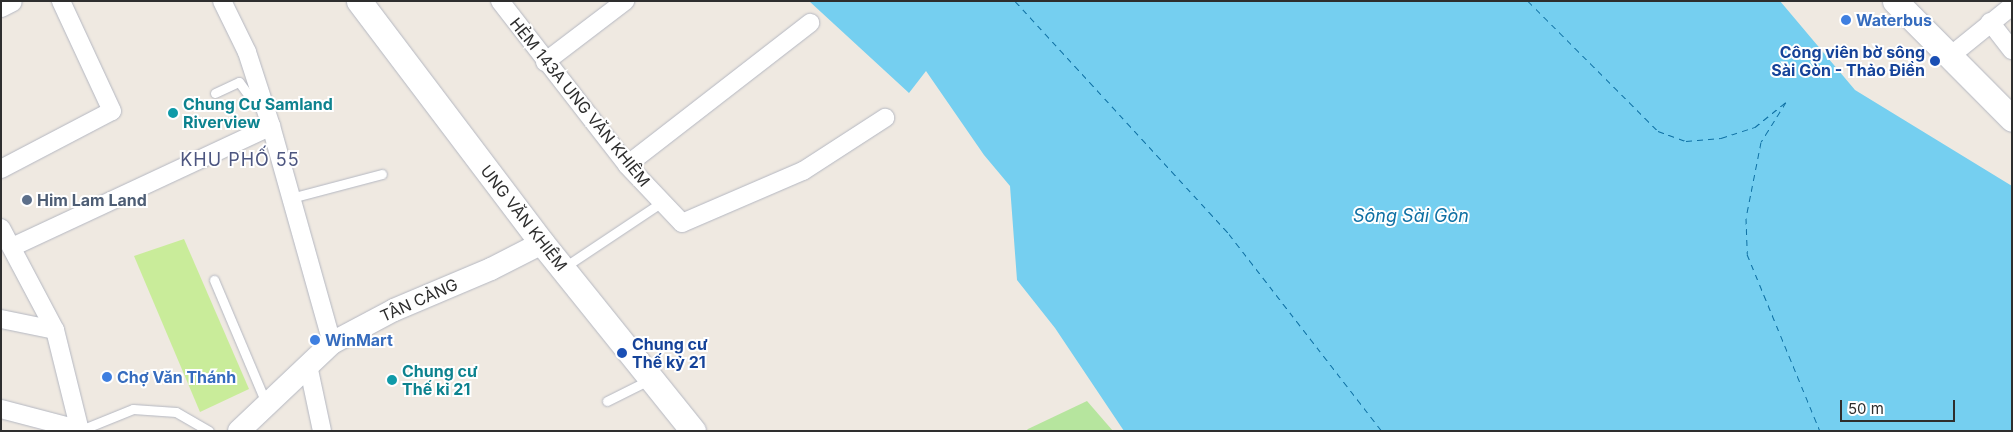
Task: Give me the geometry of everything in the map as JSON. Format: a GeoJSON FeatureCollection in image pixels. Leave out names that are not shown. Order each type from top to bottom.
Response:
{"type":"FeatureCollection","features":[{"type":"Feature","properties":{"kind":"main road","name":"UNG VĂN KHIÊM"},"geometry":{"type":"LineString","coordinates":[[359,1],[542,243],[693,431]]}},
{"type":"Feature","properties":{"kind":"main road"},"geometry":{"type":"LineString","coordinates":[[1895,1],[2012,119]]}},
{"type":"Feature","properties":{"kind":"street"},"geometry":{"type":"LineString","coordinates":[[1,6],[11,1]]}},
{"type":"Feature","properties":{"kind":"street"},"geometry":{"type":"LineString","coordinates":[[1,169],[112,112],[61,1]]}},
{"type":"Feature","properties":{"kind":"street"},"geometry":{"type":"LineString","coordinates":[[222,1],[261,92],[332,343]]}},
{"type":"Feature","properties":{"kind":"street","name":"HẺM 143A UNG VĂN KHIÊM"},"geometry":{"type":"LineString","coordinates":[[500,1],[545,62],[627,165],[682,223],[803,172],[885,118]]}},
{"type":"Feature","properties":{"kind":"street"},"geometry":{"type":"LineString","coordinates":[[545,62],[625,1]]}},
{"type":"Feature","properties":{"kind":"street"},"geometry":{"type":"LineString","coordinates":[[1949,57],[2012,6]]}},
{"type":"Feature","properties":{"kind":"street"},"geometry":{"type":"LineString","coordinates":[[1990,22],[2012,50]]}},
{"type":"Feature","properties":{"kind":"street"},"geometry":{"type":"LineString","coordinates":[[627,165],[810,23]]}},
{"type":"Feature","properties":{"kind":"street"},"geometry":{"type":"LineString","coordinates":[[12,247],[271,126]]}},
{"type":"Feature","properties":{"kind":"street"},"geometry":{"type":"LineString","coordinates":[[1,228],[55,330],[80,430],[1,409]]}},
{"type":"Feature","properties":{"kind":"street","name":"TÂN CẢNG"},"geometry":{"type":"LineString","coordinates":[[239,431],[266,403],[332,343],[394,310],[491,269],[542,243]]}},
{"type":"Feature","properties":{"kind":"street"},"geometry":{"type":"LineString","coordinates":[[1,319],[55,330]]}},
{"type":"Feature","properties":{"kind":"street"},"geometry":{"type":"LineString","coordinates":[[308,364],[322,431]]}},
{"type":"Feature","properties":{"kind":"lane"},"geometry":{"type":"LineString","coordinates":[[215,92],[239,82],[249,96],[261,92]]}},
{"type":"Feature","properties":{"kind":"lane"},"geometry":{"type":"LineString","coordinates":[[291,198],[382,174]]}},
{"type":"Feature","properties":{"kind":"lane"},"geometry":{"type":"LineString","coordinates":[[563,268],[662,202]]}},
{"type":"Feature","properties":{"kind":"lane"},"geometry":{"type":"LineString","coordinates":[[214,280],[266,403]]}},
{"type":"Feature","properties":{"kind":"lane"},"geometry":{"type":"LineString","coordinates":[[607,401],[652,378]]}},
{"type":"Feature","properties":{"kind":"lane"},"geometry":{"type":"LineString","coordinates":[[80,430],[133,409],[176,412],[209,431]]}},
{"type":"Feature","properties":{"kind":"green space"},"geometry":{"type":"Polygon","coordinates":[[[184,239],[249,389],[200,412],[134,256],[184,239]]]}},
{"type":"Feature","properties":{"kind":"green space"},"geometry":{"type":"Polygon","coordinates":[[[1087,401],[1113,431],[1026,431],[1028,429],[1087,401]]]}},
{"type":"Feature","properties":{"kind":"water","name":"Sông Sài Gòn"},"geometry":{"type":"Polygon","coordinates":[[[809,1],[1780,1],[1855,90],[2012,186],[2012,431],[1124,431],[1055,328],[1017,280],[1010,186],[984,155],[926,71],[909,93],[809,1]]]}},
{"type":"Feature","properties":{"kind":"ferry route"},"geometry":{"type":"LineString","coordinates":[[1015,1],[1229,234],[1382,431]]}},
{"type":"Feature","properties":{"kind":"ferry route"},"geometry":{"type":"LineString","coordinates":[[1528,1],[1658,131],[1686,141],[1721,138],[1755,127],[1786,102],[1761,142],[1746,218],[1747,254],[1820,431]]}},
{"type":"Feature","properties":{"kind":"place","name":"Waterbus"},"geometry":{"type":"Point","coordinates":[1846,20]}},
{"type":"Feature","properties":{"kind":"place","name":"Công viên bờ sông Sài Gòn - Thảo Điền"},"geometry":{"type":"Point","coordinates":[1935,61]}},
{"type":"Feature","properties":{"kind":"place","name":"Chung Cư Samland Riverview"},"geometry":{"type":"Point","coordinates":[173,113]}},
{"type":"Feature","properties":{"kind":"place","name":"Him Lam Land"},"geometry":{"type":"Point","coordinates":[27,200]}},
{"type":"Feature","properties":{"kind":"place","name":"WinMart"},"geometry":{"type":"Point","coordinates":[315,340]}},
{"type":"Feature","properties":{"kind":"place","name":"Chung cư Thế kỷ 21"},"geometry":{"type":"Point","coordinates":[622,353]}},
{"type":"Feature","properties":{"kind":"place","name":"Chợ Văn Thánh"},"geometry":{"type":"Point","coordinates":[107,377]}},
{"type":"Feature","properties":{"kind":"place","name":"Chung cư Thế kỉ 21"},"geometry":{"type":"Point","coordinates":[392,380]}},
{"type":"Feature","properties":{"kind":"district","name":"KHU PHỐ 55"},"geometry":{"type":"Point","coordinates":[240,160]}}]}
